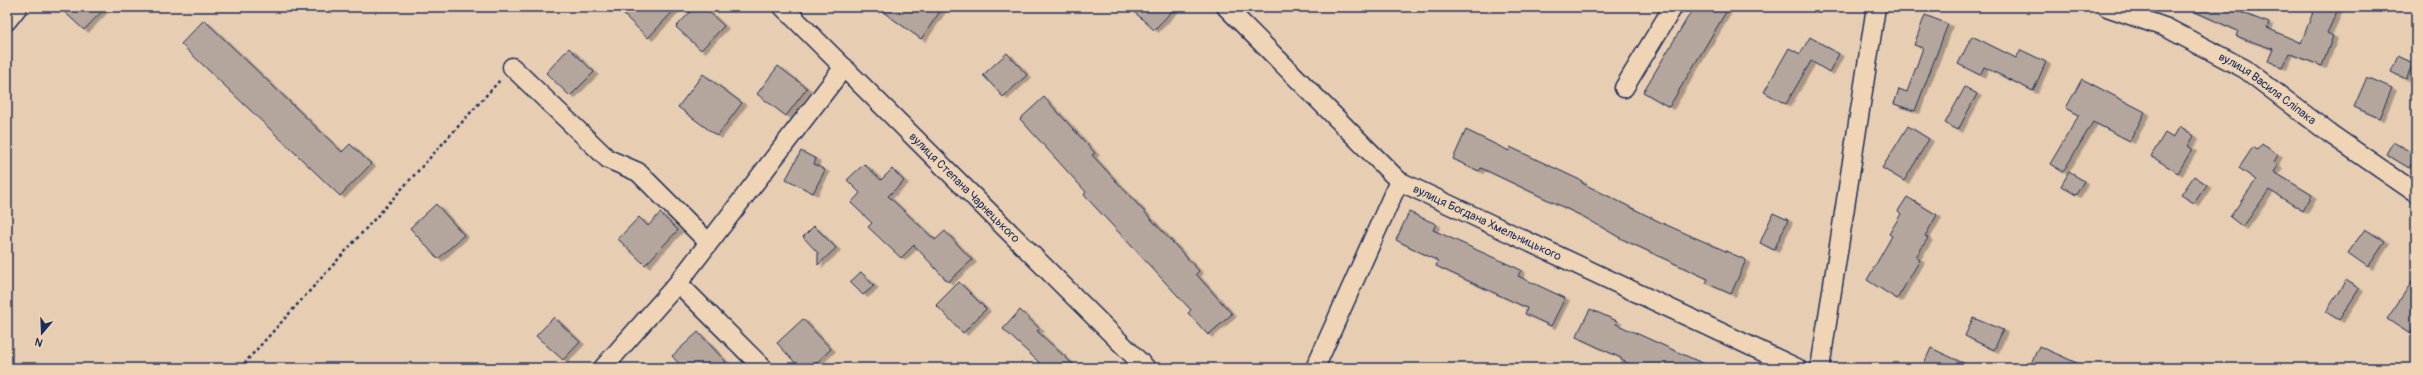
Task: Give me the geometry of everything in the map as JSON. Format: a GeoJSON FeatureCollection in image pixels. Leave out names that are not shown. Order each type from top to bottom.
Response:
{"type":"FeatureCollection","features":[{"type":"Feature","properties":{"kind":"street"},"geometry":{"type":"LineString","coordinates":[[7,21],[18,7]]}},
{"type":"Feature","properties":{"kind":"street","name":"вулиця Степана Чарнецького"},"geometry":{"type":"LineString","coordinates":[[783,7],[1146,368]]}},
{"type":"Feature","properties":{"kind":"street","name":"вулиця Богдана Хмельницького"},"geometry":{"type":"LineString","coordinates":[[1226,7],[1399,181],[1797,368]]}},
{"type":"Feature","properties":{"kind":"street"},"geometry":{"type":"LineString","coordinates":[[1624,88],[1673,7]]}},
{"type":"Feature","properties":{"kind":"street"},"geometry":{"type":"LineString","coordinates":[[1820,368],[1876,7]]}},
{"type":"Feature","properties":{"kind":"street","name":"вулиця Василя Сліпака"},"geometry":{"type":"LineString","coordinates":[[2107,7],[2166,28],[2245,69],[2329,133],[2416,193]]}},
{"type":"Feature","properties":{"kind":"street"},"geometry":{"type":"LineString","coordinates":[[512,67],[608,159],[638,172],[708,242]]}},
{"type":"Feature","properties":{"kind":"street"},"geometry":{"type":"LineString","coordinates":[[603,368],[678,283],[844,67]]}},
{"type":"Feature","properties":{"kind":"street"},"geometry":{"type":"LineString","coordinates":[[1315,368],[1399,181]]}},
{"type":"Feature","properties":{"kind":"street"},"geometry":{"type":"LineString","coordinates":[[678,283],[763,368]]}},
{"type":"Feature","properties":{"kind":"path"},"geometry":{"type":"LineString","coordinates":[[240,368],[512,67]]}},
{"type":"Feature","properties":{"kind":"building"},"geometry":{"type":"Polygon","coordinates":[[[59,7],[106,7],[84,30],[59,7]]]}},
{"type":"Feature","properties":{"kind":"building"},"geometry":{"type":"Polygon","coordinates":[[[630,7],[677,7],[648,38],[623,14],[630,7]]]}},
{"type":"Feature","properties":{"kind":"building"},"geometry":{"type":"Polygon","coordinates":[[[695,7],[704,7],[724,26],[701,50],[676,27],[695,7]]]}},
{"type":"Feature","properties":{"kind":"building"},"geometry":{"type":"Polygon","coordinates":[[[876,7],[943,7],[921,39],[876,7]]]}},
{"type":"Feature","properties":{"kind":"building"},"geometry":{"type":"Polygon","coordinates":[[[1129,7],[1176,7],[1154,30],[1129,7]]]}},
{"type":"Feature","properties":{"kind":"building"},"geometry":{"type":"Polygon","coordinates":[[[1694,7],[1729,7],[1669,107],[1643,92],[1694,7]]]}},
{"type":"Feature","properties":{"kind":"building"},"geometry":{"type":"Polygon","coordinates":[[[2184,7],[2227,7],[2269,23],[2267,28],[2301,43],[2315,7],[2339,7],[2327,33],[2333,36],[2322,66],[2289,53],[2282,67],[2268,61],[2273,49],[2236,36],[2238,31],[2184,7]]]}},
{"type":"Feature","properties":{"kind":"building"},"geometry":{"type":"Polygon","coordinates":[[[1925,15],[1948,24],[1915,111],[1894,104],[1899,89],[1907,92],[1923,48],[1914,45],[1925,15]]]}},
{"type":"Feature","properties":{"kind":"building"},"geometry":{"type":"Polygon","coordinates":[[[204,20],[342,152],[350,144],[371,164],[340,196],[181,44],[204,20]]]}},
{"type":"Feature","properties":{"kind":"building"},"geometry":{"type":"Polygon","coordinates":[[[1972,36],[2016,58],[2021,50],[2046,62],[2033,91],[1984,67],[1980,75],[1958,64],[1972,36]]]}},
{"type":"Feature","properties":{"kind":"building"},"geometry":{"type":"Polygon","coordinates":[[[1810,37],[1839,54],[1829,72],[1811,61],[1786,104],[1764,92],[1789,48],[1800,54],[1810,37]]]}},
{"type":"Feature","properties":{"kind":"building"},"geometry":{"type":"Polygon","coordinates":[[[569,48],[594,72],[570,96],[546,73],[569,48]]]}},
{"type":"Feature","properties":{"kind":"building"},"geometry":{"type":"Polygon","coordinates":[[[1007,53],[1027,75],[1003,97],[983,75],[1007,53]]]}},
{"type":"Feature","properties":{"kind":"building"},"geometry":{"type":"Polygon","coordinates":[[[2398,56],[2413,63],[2406,79],[2391,72],[2398,56]]]}},
{"type":"Feature","properties":{"kind":"building"},"geometry":{"type":"Polygon","coordinates":[[[778,66],[807,88],[786,116],[757,94],[778,66]]]}},
{"type":"Feature","properties":{"kind":"building"},"geometry":{"type":"Polygon","coordinates":[[[703,74],[742,103],[717,136],[678,107],[703,74]]]}},
{"type":"Feature","properties":{"kind":"building"},"geometry":{"type":"Polygon","coordinates":[[[2367,77],[2392,88],[2379,118],[2354,107],[2367,77]]]}},
{"type":"Feature","properties":{"kind":"building"},"geometry":{"type":"Polygon","coordinates":[[[2082,79],[2145,112],[2130,141],[2093,122],[2063,172],[2050,164],[2079,115],[2066,108],[2082,79]]]}},
{"type":"Feature","properties":{"kind":"building"},"geometry":{"type":"Polygon","coordinates":[[[1965,87],[1977,94],[1958,130],[1945,123],[1965,87]]]}},
{"type":"Feature","properties":{"kind":"building"},"geometry":{"type":"Polygon","coordinates":[[[1044,97],[1095,153],[1092,155],[1199,271],[1196,274],[1232,314],[1208,335],[1188,313],[1191,310],[1084,195],[1086,192],[1020,119],[1044,97]]]}},
{"type":"Feature","properties":{"kind":"building"},"geometry":{"type":"Polygon","coordinates":[[[1908,126],[1929,139],[1904,181],[1882,168],[1908,126]]]}},
{"type":"Feature","properties":{"kind":"building"},"geometry":{"type":"Polygon","coordinates":[[[2180,126],[2194,136],[2188,146],[2192,149],[2178,173],[2151,156],[2165,133],[2173,138],[2180,126]]]}},
{"type":"Feature","properties":{"kind":"building"},"geometry":{"type":"Polygon","coordinates":[[[1466,130],[1509,151],[1510,147],[1582,181],[1582,183],[1662,223],[1746,260],[1731,294],[1706,283],[1708,279],[1622,239],[1584,217],[1481,168],[1479,171],[1453,159],[1466,130]]]}},
{"type":"Feature","properties":{"kind":"building"},"geometry":{"type":"Polygon","coordinates":[[[2393,142],[2416,155],[2409,168],[2386,154],[2393,142]]]}},
{"type":"Feature","properties":{"kind":"building"},"geometry":{"type":"Polygon","coordinates":[[[2262,144],[2278,155],[2274,162],[2278,166],[2274,172],[2312,195],[2303,211],[2269,190],[2243,227],[2230,217],[2256,180],[2239,168],[2253,147],[2257,150],[2262,144]]]}},
{"type":"Feature","properties":{"kind":"building"},"geometry":{"type":"Polygon","coordinates":[[[801,151],[816,159],[814,164],[825,170],[813,193],[786,179],[801,151]]]}},
{"type":"Feature","properties":{"kind":"building"},"geometry":{"type":"Polygon","coordinates":[[[864,164],[881,180],[892,169],[904,181],[888,196],[935,240],[945,231],[972,260],[948,282],[914,245],[901,258],[868,227],[872,223],[851,203],[860,193],[847,180],[864,164]]]}},
{"type":"Feature","properties":{"kind":"building"},"geometry":{"type":"Polygon","coordinates":[[[2069,172],[2084,181],[2076,195],[2061,186],[2069,172]]]}},
{"type":"Feature","properties":{"kind":"building"},"geometry":{"type":"Polygon","coordinates":[[[2194,176],[2207,185],[2194,203],[2181,195],[2194,176]]]}},
{"type":"Feature","properties":{"kind":"building"},"geometry":{"type":"Polygon","coordinates":[[[1907,197],[1937,215],[1925,236],[1928,238],[1916,257],[1920,260],[1897,299],[1867,280],[1892,236],[1889,234],[1901,214],[1898,211],[1907,197]]]}},
{"type":"Feature","properties":{"kind":"building"},"geometry":{"type":"Polygon","coordinates":[[[436,204],[464,235],[438,259],[410,228],[436,204]]]}},
{"type":"Feature","properties":{"kind":"building"},"geometry":{"type":"Polygon","coordinates":[[[1409,212],[1436,224],[1433,230],[1521,270],[1518,276],[1565,298],[1551,326],[1525,314],[1527,308],[1436,266],[1438,261],[1396,240],[1409,212]]]}},
{"type":"Feature","properties":{"kind":"building"},"geometry":{"type":"Polygon","coordinates":[[[660,213],[678,230],[645,265],[618,239],[639,217],[648,226],[660,213]]]}},
{"type":"Feature","properties":{"kind":"building"},"geometry":{"type":"Polygon","coordinates":[[[1773,213],[1788,220],[1774,250],[1760,243],[1773,213]]]}},
{"type":"Feature","properties":{"kind":"building"},"geometry":{"type":"Polygon","coordinates":[[[814,226],[836,248],[818,265],[818,253],[803,237],[814,226]]]}},
{"type":"Feature","properties":{"kind":"building"},"geometry":{"type":"Polygon","coordinates":[[[2365,229],[2385,242],[2368,267],[2348,253],[2365,229]]]}},
{"type":"Feature","properties":{"kind":"building"},"geometry":{"type":"Polygon","coordinates":[[[861,272],[874,286],[863,295],[850,282],[861,272]]]}},
{"type":"Feature","properties":{"kind":"building"},"geometry":{"type":"Polygon","coordinates":[[[2416,276],[2416,325],[2410,334],[2387,319],[2416,276]]]}},
{"type":"Feature","properties":{"kind":"building"},"geometry":{"type":"Polygon","coordinates":[[[2346,280],[2359,289],[2339,320],[2326,312],[2346,280]]]}},
{"type":"Feature","properties":{"kind":"building"},"geometry":{"type":"Polygon","coordinates":[[[959,282],[986,309],[963,333],[936,305],[959,282]]]}},
{"type":"Feature","properties":{"kind":"building"},"geometry":{"type":"Polygon","coordinates":[[[1590,309],[1617,321],[1616,324],[1713,368],[1638,368],[1621,360],[1621,358],[1576,337],[1590,309]]]}},
{"type":"Feature","properties":{"kind":"building"},"geometry":{"type":"Polygon","coordinates":[[[1020,310],[1040,329],[1037,331],[1077,368],[1045,368],[1003,329],[1020,310]]]}},
{"type":"Feature","properties":{"kind":"building"},"geometry":{"type":"Polygon","coordinates":[[[554,317],[580,342],[563,360],[536,336],[554,317]]]}},
{"type":"Feature","properties":{"kind":"building"},"geometry":{"type":"Polygon","coordinates":[[[1973,318],[2003,330],[1994,350],[1965,336],[1973,318]]]}},
{"type":"Feature","properties":{"kind":"building"},"geometry":{"type":"Polygon","coordinates":[[[803,319],[831,349],[811,368],[800,368],[777,343],[803,319]]]}},
{"type":"Feature","properties":{"kind":"building"},"geometry":{"type":"Polygon","coordinates":[[[698,332],[726,362],[719,368],[683,368],[672,356],[698,332]]]}},
{"type":"Feature","properties":{"kind":"building"},"geometry":{"type":"Polygon","coordinates":[[[2039,346],[2088,368],[2029,368],[2039,346]]]}},
{"type":"Feature","properties":{"kind":"building"},"geometry":{"type":"Polygon","coordinates":[[[1931,348],[1974,368],[1922,368],[1931,348]]]}}]}
